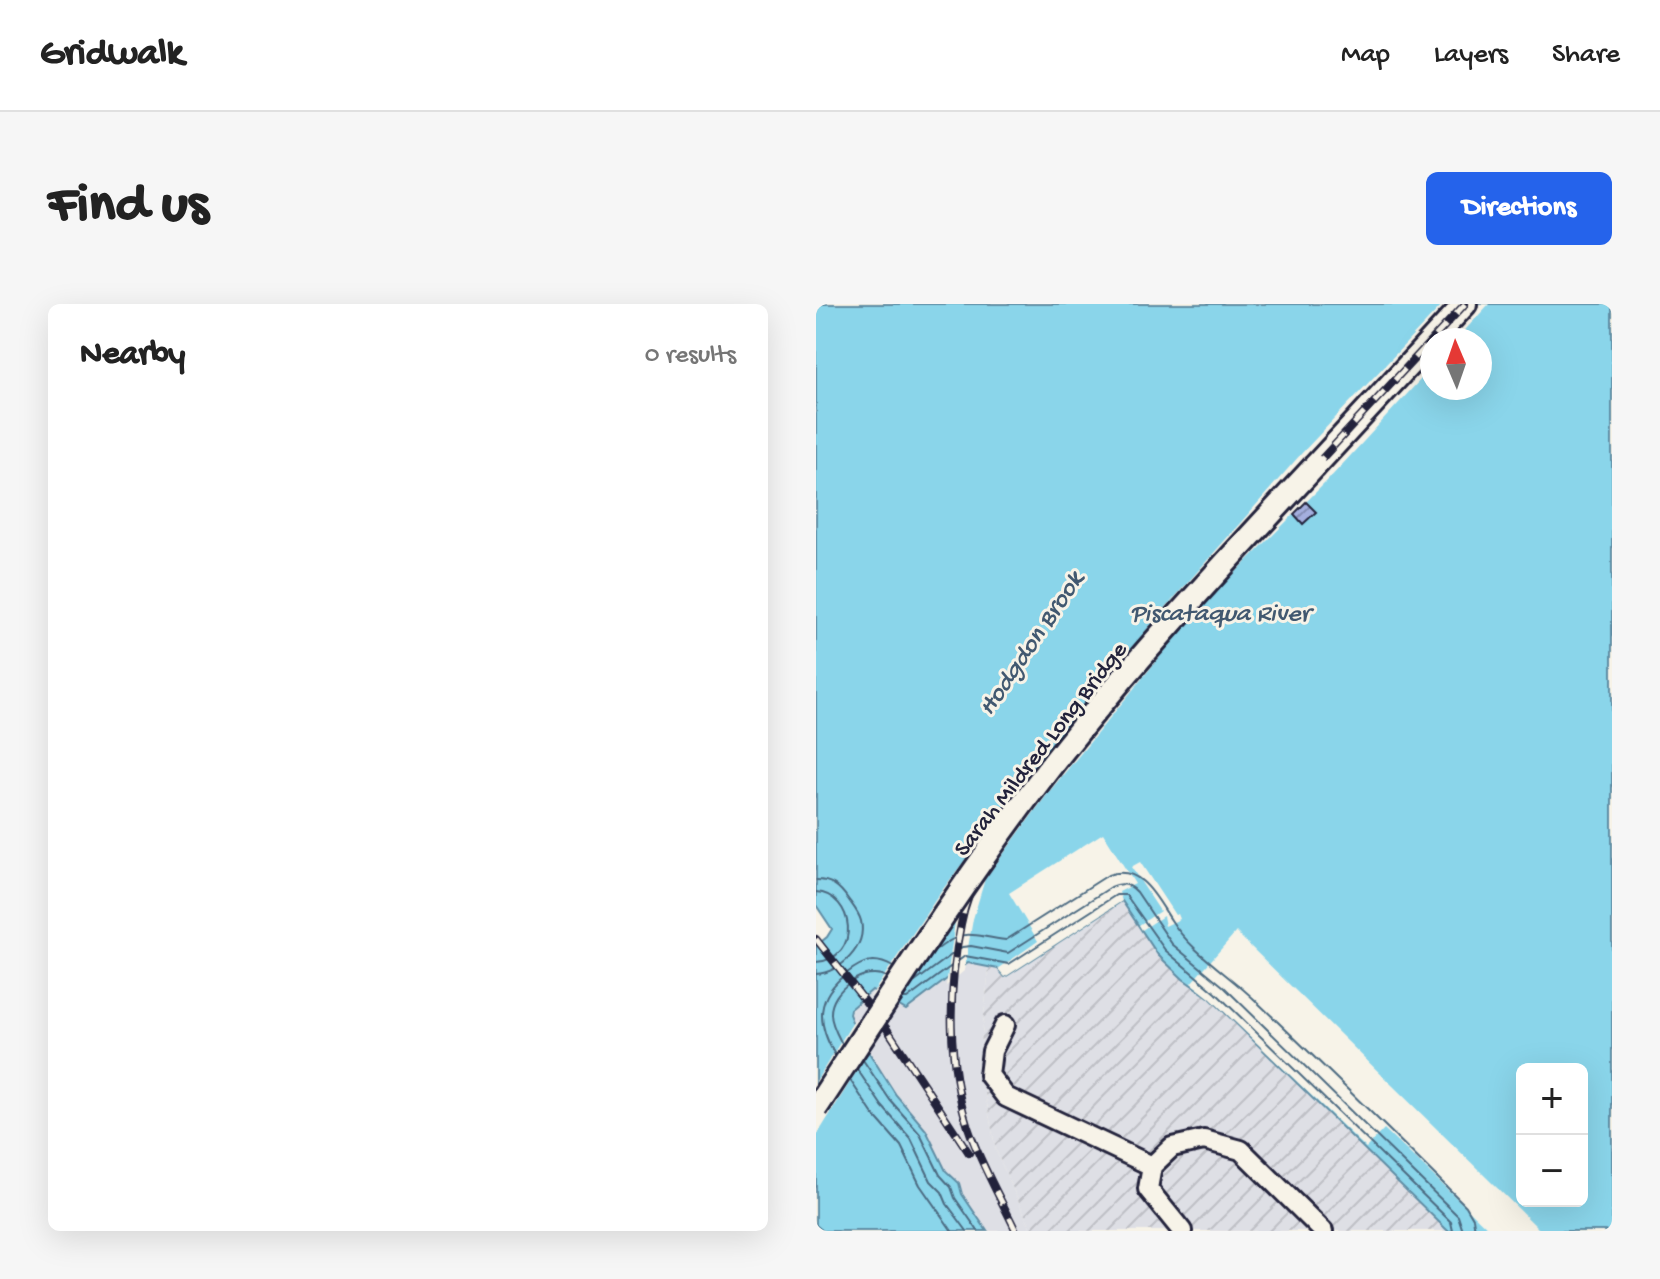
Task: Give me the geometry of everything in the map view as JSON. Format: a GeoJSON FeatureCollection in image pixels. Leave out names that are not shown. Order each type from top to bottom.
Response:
{"type":"FeatureCollection","features":[{"type":"Feature","properties":{"kind":"main road","name":"Sarah Mildred Long Bridge"},"geometry":{"type":"LineString","coordinates":[[816,1108],[929,935],[1054,762],[1221,566],[1465,304]]}},
{"type":"Feature","properties":{"kind":"lane"},"geometry":{"type":"LineString","coordinates":[[1005,1025],[992,1051],[989,1075],[1006,1097],[1152,1166]]}},
{"type":"Feature","properties":{"kind":"lane"},"geometry":{"type":"LineString","coordinates":[[1182,1231],[1148,1189],[1152,1166],[1172,1147],[1204,1140],[1241,1150],[1323,1231]]}},
{"type":"Feature","properties":{"kind":"shaded area"},"geometry":{"type":"Polygon","coordinates":[[[1122,901],[1158,955],[1183,979],[1541,1231],[1032,1231],[996,1151],[979,1062],[989,968],[998,969],[1122,901]]]}},
{"type":"Feature","properties":{"kind":"shaded area"},"geometry":{"type":"Polygon","coordinates":[[[968,963],[989,968],[979,1062],[996,1151],[1032,1231],[987,1231],[962,1194],[959,1183],[946,1171],[926,1129],[896,1095],[870,1056],[849,1014],[857,1001],[872,989],[942,984],[968,963]]]}},
{"type":"Feature","properties":{"kind":"water","name":"Piscataqua River"},"geometry":{"type":"Polygon","coordinates":[[[816,304],[1612,304],[1612,1231],[1448,1231],[1210,998],[1183,979],[1158,955],[1122,901],[1005,977],[998,969],[968,963],[906,1010],[872,990],[850,1009],[856,1032],[896,1095],[926,1130],[946,1171],[959,1183],[962,1194],[987,1231],[823,1231],[816,1225],[816,946],[832,929],[816,905],[816,304]]]}},
{"type":"Feature","properties":{"kind":"pier"},"geometry":{"type":"Polygon","coordinates":[[[1443,304],[1489,304],[1467,328],[1420,328],[1443,304]]]}},
{"type":"Feature","properties":{"kind":"pier"},"geometry":{"type":"Polygon","coordinates":[[[1420,328],[1420,380],[1329,479],[1200,608],[1049,792],[985,879],[973,919],[964,971],[946,986],[955,922],[896,1009],[873,995],[868,1000],[940,893],[1063,730],[1301,454],[1420,328]]]}},
{"type":"Feature","properties":{"kind":"pier"},"geometry":{"type":"Polygon","coordinates":[[[1103,833],[1135,884],[1119,892],[1122,901],[1005,977],[998,969],[1038,941],[1009,893],[1103,833]]]}},
{"type":"Feature","properties":{"kind":"pier"},"geometry":{"type":"Polygon","coordinates":[[[1140,862],[1180,919],[1165,926],[1163,916],[1142,930],[1139,925],[1160,911],[1131,867],[1140,862]]]}},
{"type":"Feature","properties":{"kind":"pier"},"geometry":{"type":"Polygon","coordinates":[[[1236,932],[1541,1231],[1491,1231],[1384,1129],[1366,1148],[1191,983],[1236,932]]]}},
{"type":"Feature","properties":{"kind":"pier"},"geometry":{"type":"Polygon","coordinates":[[[855,1019],[871,1048],[816,1137],[816,1081],[855,1019]]]}},
{"type":"Feature","properties":{"kind":"building"},"geometry":{"type":"Polygon","coordinates":[[[1306,502],[1316,512],[1303,524],[1294,514],[1306,502]]]}},
{"type":"Feature","properties":{"kind":"railway"},"geometry":{"type":"LineString","coordinates":[[1016,1231],[968,1127],[953,1052],[952,1000],[957,949],[965,908],[976,878],[1031,796],[1107,700],[1247,540],[1465,304]]}},
{"type":"Feature","properties":{"kind":"railway"},"geometry":{"type":"LineString","coordinates":[[816,939],[887,1029],[969,1153]]}},
{"type":"Feature","properties":{"kind":"water label","name":"Hodgdon Brook"},"geometry":{"type":"Point","coordinates":[1029,642]}}]}
